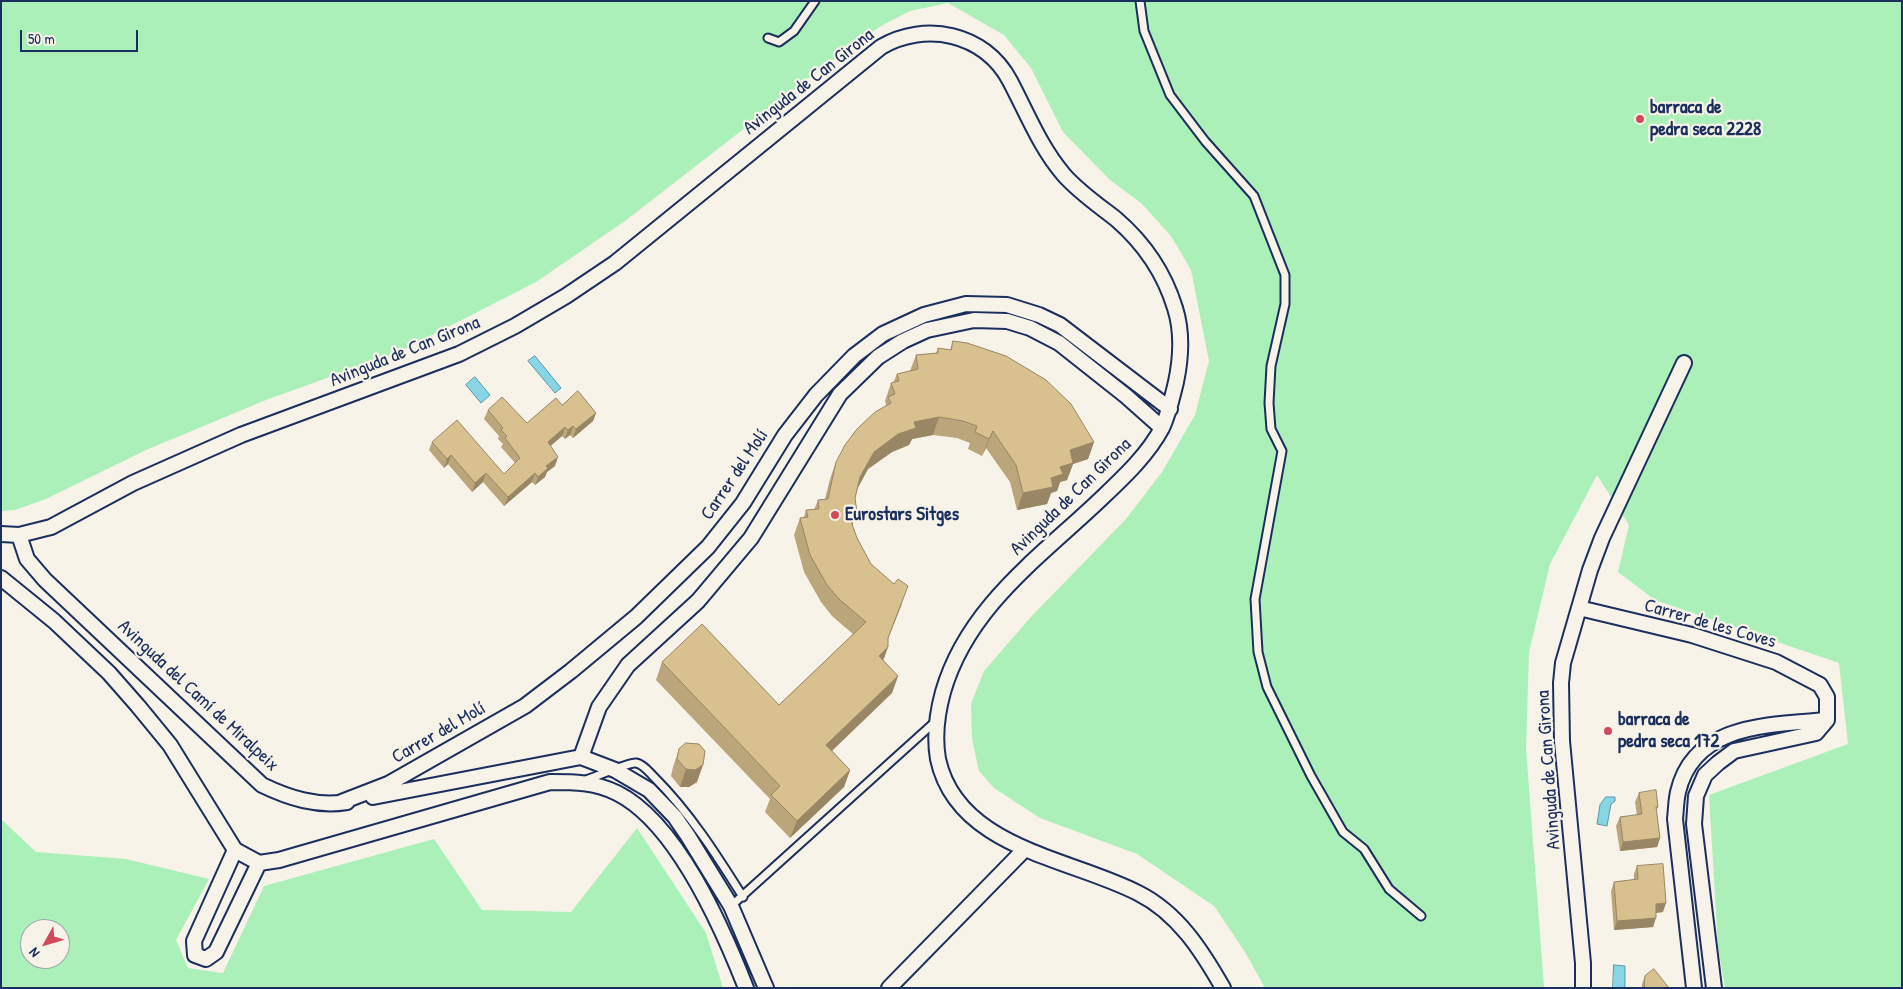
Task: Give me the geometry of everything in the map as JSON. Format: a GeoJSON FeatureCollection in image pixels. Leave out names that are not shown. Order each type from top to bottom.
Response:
{"type":"FeatureCollection","features":[{"type":"Feature","properties":{"kind":"street","name":"Avinguda de Can Girona"},"geometry":{"type":"LineString","coordinates":[[19,535],[51,527],[134,483],[241,434],[460,354],[515,326],[615,263],[881,46],[904,35],[928,32],[941,33],[968,41],[998,64],[1007,76],[1039,139],[1055,163],[1075,186],[1130,232],[1154,260],[1169,290],[1177,313],[1179,366],[1170,409],[1162,428],[1129,472],[1006,586],[984,610],[966,637],[947,678],[936,721],[939,763],[946,782],[956,798],[985,827],[1025,849],[1139,893],[1157,906],[1182,927],[1204,956],[1223,988]]}},
{"type":"Feature","properties":{"kind":"street","name":"Carrer del Molí"},"geometry":{"type":"LineString","coordinates":[[339,803],[388,784],[525,706],[571,672],[636,617],[708,547],[743,503],[785,434],[816,395],[854,356],[883,334],[924,315],[966,304],[1007,305],[1039,315],[1060,326],[1170,409]]}},
{"type":"Feature","properties":{"kind":"street"},"geometry":{"type":"LineString","coordinates":[[766,988],[731,906],[675,817],[649,790],[615,770],[581,757],[596,714],[612,685],[628,665],[698,601],[751,538],[840,394],[878,357],[903,341],[927,330],[974,320],[1007,322],[1030,328],[1059,343],[1126,396],[1162,428]]}},
{"type":"Feature","properties":{"kind":"street","name":"Avinguda de Can Girona"},"geometry":{"type":"LineString","coordinates":[[1583,988],[1583,963],[1562,741],[1561,683],[1563,663],[1590,570],[1610,521],[1684,363]]}},
{"type":"Feature","properties":{"kind":"street"},"geometry":{"type":"LineString","coordinates":[[1,534],[19,535]]}},
{"type":"Feature","properties":{"kind":"street","name":"Avinguda del Camí de Miralpeix"},"geometry":{"type":"LineString","coordinates":[[19,535],[27,559],[45,580],[262,785],[287,797],[311,802],[339,803],[581,757]]}},
{"type":"Feature","properties":{"kind":"street"},"geometry":{"type":"LineString","coordinates":[[1,578],[54,621],[109,673],[138,706],[170,745],[235,850],[259,863],[279,860],[550,782],[581,782],[618,793],[644,810],[661,829],[702,893],[726,940],[746,988]]}},
{"type":"Feature","properties":{"kind":"street","name":"Carrer de les Coves"},"geometry":{"type":"LineString","coordinates":[[1578,608],[1692,635],[1776,662],[1820,686],[1827,698],[1827,720]]}},
{"type":"Feature","properties":{"kind":"street"},"geometry":{"type":"LineString","coordinates":[[1694,988],[1675,819],[1678,793],[1690,764],[1699,754],[1724,736],[1743,729],[1827,720]]}},
{"type":"Feature","properties":{"kind":"street"},"geometry":{"type":"LineString","coordinates":[[1714,988],[1694,824],[1696,796],[1705,776],[1734,751],[1816,733],[1827,720]]}},
{"type":"Feature","properties":{"kind":"street"},"geometry":{"type":"LineString","coordinates":[[889,988],[1025,849]]}},
{"type":"Feature","properties":{"kind":"street"},"geometry":{"type":"LineString","coordinates":[[235,850],[194,940],[195,955],[206,959],[216,952],[259,863]]}},
{"type":"Feature","properties":{"kind":"lane"},"geometry":{"type":"LineString","coordinates":[[768,38],[779,42],[794,31],[815,1]]}},
{"type":"Feature","properties":{"kind":"lane"},"geometry":{"type":"LineString","coordinates":[[1140,1],[1144,31],[1170,95],[1205,141],[1254,196],[1285,275],[1285,304],[1271,366],[1269,403],[1271,429],[1282,451],[1255,598],[1258,652],[1267,687],[1311,776],[1343,832],[1364,849],[1389,889],[1420,916]]}},
{"type":"Feature","properties":{"kind":"lane"},"geometry":{"type":"LineString","coordinates":[[731,906],[936,721]]}},
{"type":"Feature","properties":{"kind":"lane"},"geometry":{"type":"LineString","coordinates":[[581,782],[627,764],[636,763],[642,765],[701,831],[743,897]]}},
{"type":"Feature","properties":{"kind":"green space"},"geometry":{"type":"Polygon","coordinates":[[[1,1],[1902,1],[1902,988],[1725,988],[1718,947],[1709,795],[1848,744],[1839,663],[1655,600],[1618,572],[1629,525],[1597,475],[1550,564],[1529,652],[1526,748],[1544,988],[1265,988],[1245,952],[1214,906],[1137,854],[1040,818],[994,788],[979,771],[972,739],[971,704],[984,671],[1030,618],[1126,519],[1162,472],[1195,415],[1209,361],[1191,270],[1171,236],[1141,203],[1110,180],[1063,132],[1031,68],[1004,35],[948,3],[910,11],[881,26],[826,65],[625,221],[536,282],[399,352],[266,400],[146,450],[46,499],[15,510],[1,511],[1,1]]]}},
{"type":"Feature","properties":{"kind":"green space"},"geometry":{"type":"Polygon","coordinates":[[[1,819],[36,852],[126,859],[209,879],[176,940],[188,968],[223,973],[264,886],[434,839],[482,910],[571,912],[637,828],[706,933],[723,988],[1,988],[1,819]]]}},
{"type":"Feature","properties":{"kind":"water"},"geometry":{"type":"Polygon","coordinates":[[[535,356],[561,388],[555,393],[528,361],[535,356]]]}},
{"type":"Feature","properties":{"kind":"water"},"geometry":{"type":"Polygon","coordinates":[[[475,377],[490,395],[481,403],[466,385],[475,377]]]}},
{"type":"Feature","properties":{"kind":"water"},"geometry":{"type":"Polygon","coordinates":[[[1606,797],[1615,797],[1615,801],[1611,804],[1607,826],[1597,824],[1600,805],[1606,797]]]}},
{"type":"Feature","properties":{"kind":"water"},"geometry":{"type":"Polygon","coordinates":[[[1614,965],[1625,966],[1625,988],[1613,988],[1614,965]]]}},
{"type":"Feature","properties":{"kind":"building"},"geometry":{"type":"Polygon","coordinates":[[[953,341],[967,343],[1006,356],[1046,380],[1071,404],[1094,442],[1070,450],[1073,463],[1060,467],[1063,474],[1051,478],[1053,487],[1023,493],[1016,465],[993,431],[989,439],[975,432],[977,426],[963,421],[939,417],[914,422],[916,428],[898,434],[874,452],[860,477],[855,498],[857,512],[848,513],[857,538],[871,564],[894,584],[898,579],[908,586],[888,638],[888,647],[879,656],[898,676],[826,745],[850,770],[797,821],[771,795],[780,786],[662,662],[702,624],[779,705],[866,622],[839,599],[827,585],[810,555],[800,518],[808,517],[806,510],[819,509],[818,500],[828,499],[836,462],[845,445],[857,429],[875,412],[891,403],[888,397],[895,394],[891,383],[899,381],[897,374],[918,369],[916,355],[938,353],[938,348],[951,350],[953,341]]]}},
{"type":"Feature","properties":{"kind":"building"},"geometry":{"type":"Polygon","coordinates":[[[578,391],[596,413],[576,429],[573,426],[568,430],[565,427],[548,442],[558,457],[546,466],[548,468],[538,477],[535,473],[508,497],[486,473],[475,483],[451,455],[447,459],[432,442],[457,420],[504,474],[520,458],[505,438],[507,436],[501,430],[503,428],[488,410],[502,397],[527,423],[556,398],[562,405],[578,391]]]}},
{"type":"Feature","properties":{"kind":"building"},"geometry":{"type":"Polygon","coordinates":[[[686,743],[699,744],[705,751],[703,765],[695,770],[686,769],[677,759],[679,749],[686,743]]]}},
{"type":"Feature","properties":{"kind":"building"},"geometry":{"type":"Polygon","coordinates":[[[1656,790],[1660,838],[1623,842],[1620,817],[1642,814],[1639,793],[1656,790]]]}},
{"type":"Feature","properties":{"kind":"building"},"geometry":{"type":"Polygon","coordinates":[[[1663,864],[1666,903],[1656,904],[1656,918],[1617,921],[1614,882],[1638,879],[1637,866],[1663,864]]]}},
{"type":"Feature","properties":{"kind":"building"},"geometry":{"type":"Polygon","coordinates":[[[1654,969],[1669,988],[1644,988],[1645,976],[1654,969]]]}},
{"type":"Feature","properties":{"kind":"place","name":"barraca de pedra seca 2228"},"geometry":{"type":"Point","coordinates":[1640,119]}},
{"type":"Feature","properties":{"kind":"place","name":"Eurostars Sitges"},"geometry":{"type":"Point","coordinates":[835,515]}},
{"type":"Feature","properties":{"kind":"place","name":"barraca de pedra seca 172"},"geometry":{"type":"Point","coordinates":[1608,731]}}]}
